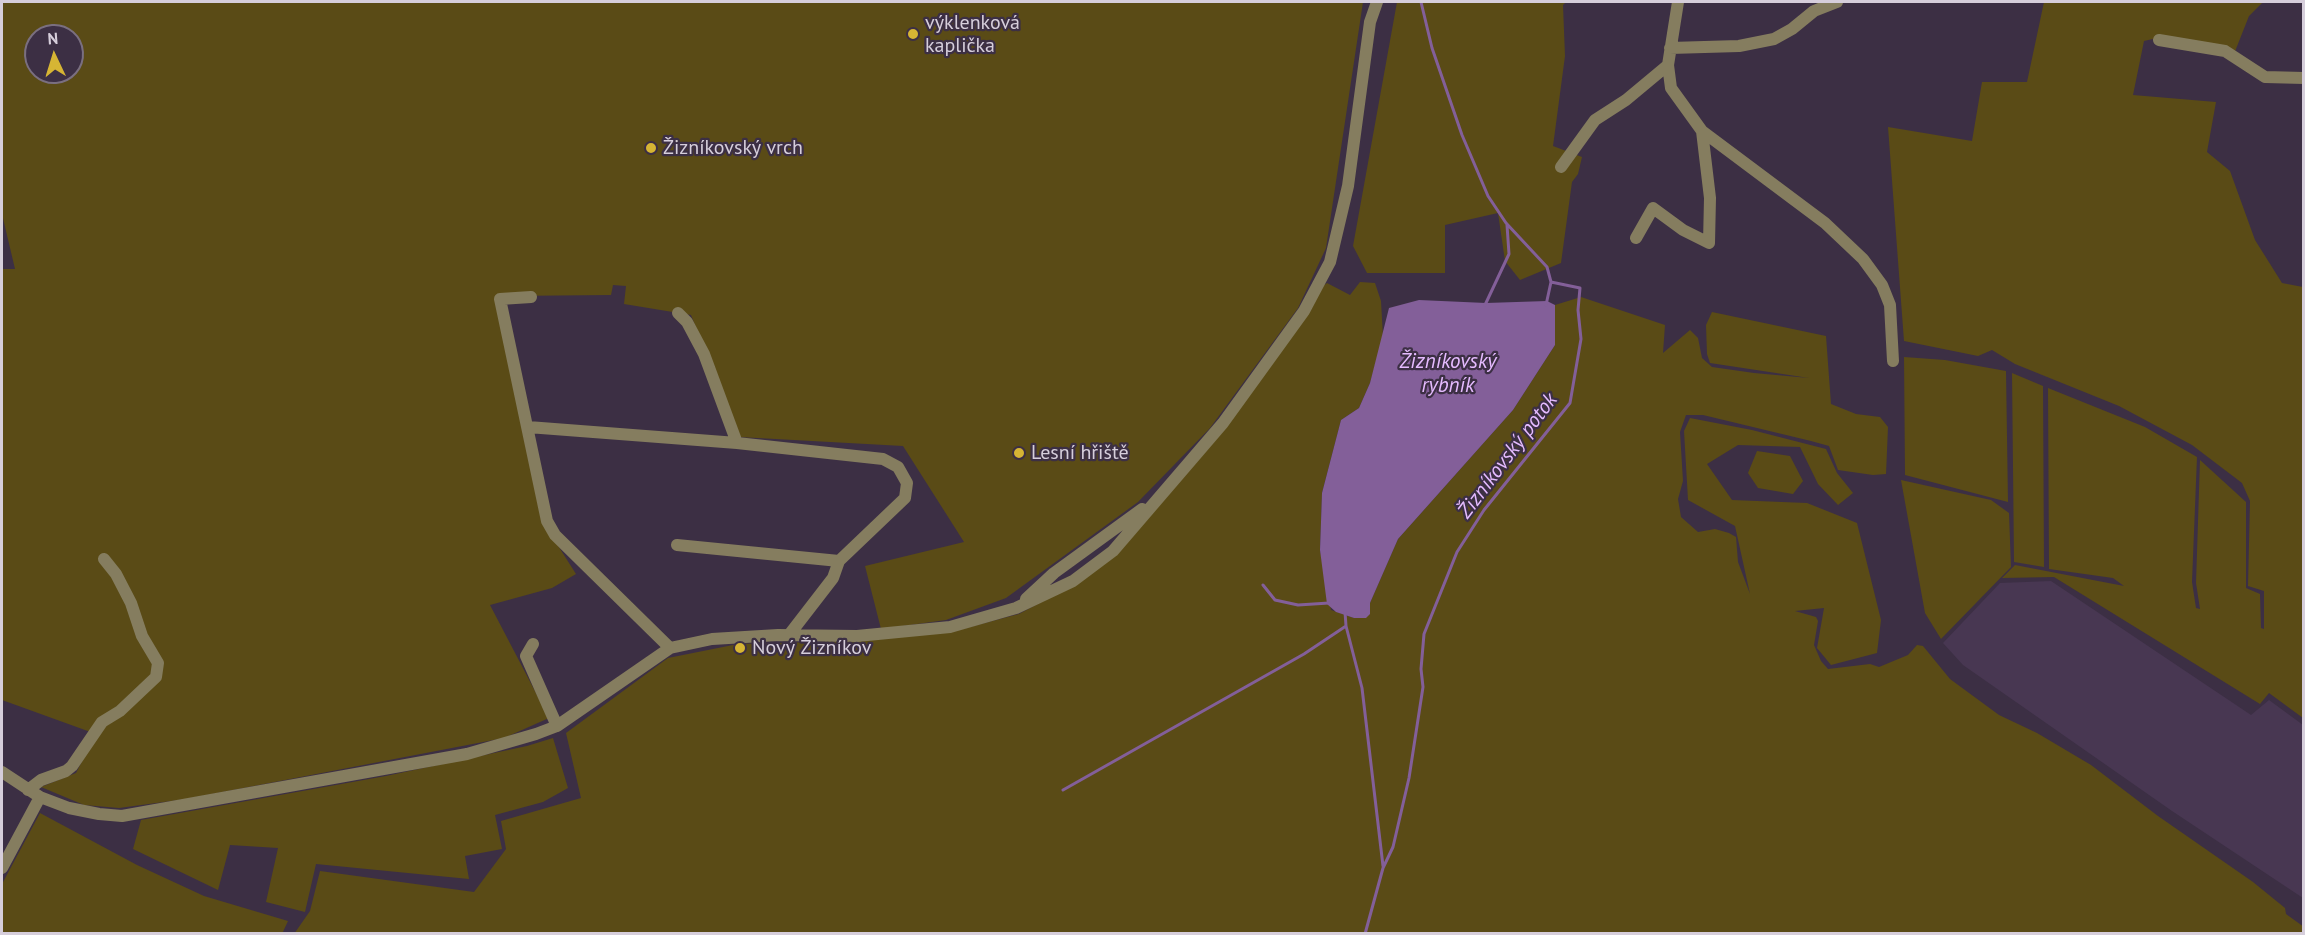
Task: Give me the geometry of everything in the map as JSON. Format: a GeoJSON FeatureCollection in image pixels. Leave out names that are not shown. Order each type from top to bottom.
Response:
{"type":"FeatureCollection","features":[{"type":"Feature","properties":{"kind":"street"},"geometry":{"type":"LineString","coordinates":[[2,772],[40,796],[69,808],[122,816],[467,754],[557,726],[670,648],[712,639],[789,635],[857,636],[950,627],[1016,608],[1054,573],[1156,498],[1223,423],[1304,311],[1330,262],[1348,186],[1370,22],[1377,2]]}},
{"type":"Feature","properties":{"kind":"street"},"geometry":{"type":"LineString","coordinates":[[1678,2],[1668,64],[1671,88],[1702,131],[1825,223],[1863,259],[1882,285],[1890,305],[1893,361]]}},
{"type":"Feature","properties":{"kind":"street"},"geometry":{"type":"LineString","coordinates":[[1670,48],[1739,45],[1774,39],[1792,29],[1814,11],[1838,2]]}},
{"type":"Feature","properties":{"kind":"street"},"geometry":{"type":"LineString","coordinates":[[2159,40],[2225,51],[2265,77],[2304,78]]}},
{"type":"Feature","properties":{"kind":"street"},"geometry":{"type":"LineString","coordinates":[[1561,167],[1595,120],[1626,100],[1668,64]]}},
{"type":"Feature","properties":{"kind":"street"},"geometry":{"type":"LineString","coordinates":[[1636,238],[1653,208],[1683,230],[1709,243],[1710,198],[1702,131]]}},
{"type":"Feature","properties":{"kind":"street"},"geometry":{"type":"LineString","coordinates":[[531,297],[500,299],[547,521],[555,535],[670,648]]}},
{"type":"Feature","properties":{"kind":"street"},"geometry":{"type":"LineString","coordinates":[[678,313],[687,322],[704,354],[737,443]]}},
{"type":"Feature","properties":{"kind":"street"},"geometry":{"type":"LineString","coordinates":[[528,428],[737,443],[883,459],[898,467],[907,483],[905,498],[839,561],[834,578],[789,635]]}},
{"type":"Feature","properties":{"kind":"street"},"geometry":{"type":"LineString","coordinates":[[677,545],[839,561]]}},
{"type":"Feature","properties":{"kind":"street"},"geometry":{"type":"LineString","coordinates":[[28,789],[41,780],[66,771],[72,766],[102,722],[120,711],[156,676],[158,663],[142,636],[127,594],[104,559]]}},
{"type":"Feature","properties":{"kind":"street"},"geometry":{"type":"LineString","coordinates":[[533,644],[526,656],[557,726]]}},
{"type":"Feature","properties":{"kind":"street"},"geometry":{"type":"LineString","coordinates":[[2,868],[40,796]]}},
{"type":"Feature","properties":{"kind":"shaded area"},"geometry":{"type":"Polygon","coordinates":[[[2,2],[1363,2],[1326,248],[1298,308],[1210,428],[1138,502],[1006,598],[946,620],[881,629],[865,566],[964,542],[903,446],[739,437],[691,315],[624,304],[626,286],[613,285],[611,295],[506,296],[498,304],[541,519],[576,574],[552,588],[490,605],[549,718],[504,738],[186,799],[119,808],[84,805],[41,787],[76,773],[96,734],[2,700],[2,269],[15,269],[2,214],[2,2]]]}},
{"type":"Feature","properties":{"kind":"shaded area"},"geometry":{"type":"Polygon","coordinates":[[[1397,2],[1566,2],[1563,5],[1565,56],[1553,146],[1582,157],[1578,174],[1572,182],[1561,263],[1520,280],[1505,261],[1498,213],[1445,225],[1445,273],[1367,273],[1353,246],[1397,2]]]}},
{"type":"Feature","properties":{"kind":"shaded area"},"geometry":{"type":"Polygon","coordinates":[[[2044,2],[2263,2],[2249,16],[2234,54],[2157,38],[2144,41],[2133,95],[2216,102],[2207,152],[2230,171],[2255,240],[2282,283],[2303,287],[2303,718],[2269,693],[2260,704],[2054,577],[2002,578],[2015,565],[2124,586],[2113,578],[2049,569],[2048,388],[2145,427],[2197,457],[2192,582],[2196,608],[2200,609],[2196,583],[2200,460],[2246,502],[2246,588],[2260,594],[2261,628],[2264,629],[2264,591],[2248,586],[2250,501],[2242,483],[2192,445],[2119,406],[2015,364],[1992,350],[1978,356],[1904,341],[1888,127],[1972,141],[1982,82],[2027,82],[2044,2]]]}},
{"type":"Feature","properties":{"kind":"shaded area"},"geometry":{"type":"Polygon","coordinates":[[[1360,282],[1375,283],[1381,301],[1383,337],[1370,383],[1359,408],[1341,420],[1322,493],[1320,550],[1331,610],[1354,618],[1370,603],[1398,539],[1513,410],[1555,345],[1555,305],[1581,297],[1665,325],[1663,353],[1690,330],[1698,338],[1702,358],[1712,367],[1754,373],[1809,378],[1710,363],[1707,354],[1706,325],[1712,312],[1826,336],[1831,404],[1856,414],[1880,417],[1888,427],[1886,474],[1873,475],[1838,470],[1829,446],[1703,415],[1686,415],[1680,432],[1683,481],[1678,499],[1681,517],[1698,532],[1715,529],[1736,537],[1738,562],[1750,594],[1735,526],[1688,500],[1684,431],[1690,418],[1752,430],[1826,449],[1837,473],[1853,493],[1838,505],[1818,484],[1800,447],[1738,445],[1707,464],[1732,500],[1807,503],[1857,523],[1881,620],[1877,653],[1831,665],[1817,648],[1824,608],[1795,611],[1816,617],[1818,621],[1814,645],[1821,661],[1828,669],[1870,664],[1879,667],[1908,655],[1917,645],[1923,646],[1950,679],[1999,715],[2037,733],[2091,765],[2158,816],[2253,882],[2285,908],[2286,914],[2304,927],[2303,934],[294,934],[310,911],[320,871],[474,892],[506,849],[501,821],[581,798],[566,733],[668,658],[738,644],[858,641],[951,632],[1019,614],[1075,584],[1115,553],[1323,286],[1327,283],[1350,295],[1360,282]]]}},
{"type":"Feature","properties":{"kind":"shaded area"},"geometry":{"type":"Polygon","coordinates":[[[1904,357],[1945,360],[2006,371],[2008,502],[1905,475],[1904,357]]]}},
{"type":"Feature","properties":{"kind":"shaded area"},"geometry":{"type":"Polygon","coordinates":[[[2012,373],[2043,386],[2044,567],[2014,562],[2012,373]]]}},
{"type":"Feature","properties":{"kind":"shaded area"},"geometry":{"type":"Polygon","coordinates":[[[1757,451],[1790,456],[1803,481],[1793,494],[1758,488],[1748,473],[1757,451]]]}},
{"type":"Feature","properties":{"kind":"shaded area"},"geometry":{"type":"Polygon","coordinates":[[[1901,480],[1991,500],[2009,513],[2011,567],[1941,639],[1925,613],[1901,480]]]}},
{"type":"Feature","properties":{"kind":"shaded area"},"geometry":{"type":"Polygon","coordinates":[[[2051,581],[2251,715],[2269,700],[2303,725],[2303,898],[2172,811],[1963,665],[1943,643],[2000,583],[2051,581]]]}},
{"type":"Feature","properties":{"kind":"shaded area"},"geometry":{"type":"Polygon","coordinates":[[[553,738],[568,788],[543,802],[495,815],[502,849],[465,856],[469,879],[316,864],[305,912],[266,902],[278,848],[230,845],[218,890],[133,849],[141,820],[386,776],[527,746],[553,738]]]}},
{"type":"Feature","properties":{"kind":"shaded area"},"geometry":{"type":"Polygon","coordinates":[[[40,813],[137,865],[204,896],[288,921],[282,934],[2,933],[2,884],[40,813]]]}},
{"type":"Feature","properties":{"kind":"water","name":"Žizníkovský rybník"},"geometry":{"type":"Polygon","coordinates":[[[1419,300],[1486,303],[1547,301],[1555,305],[1555,345],[1513,410],[1398,539],[1370,603],[1370,614],[1366,618],[1354,618],[1336,612],[1327,604],[1320,550],[1322,493],[1341,420],[1359,408],[1370,383],[1389,308],[1419,300]]]}},
{"type":"Feature","properties":{"kind":"waterway","name":"Žizníkovský potok"},"geometry":{"type":"LineString","coordinates":[[1365,934],[1383,868],[1393,847],[1409,778],[1423,687],[1421,669],[1424,634],[1457,552],[1484,510],[1570,403],[1581,339],[1578,310],[1580,288],[1551,282],[1547,267],[1506,223],[1488,196],[1462,135],[1432,48],[1421,2]]}},
{"type":"Feature","properties":{"kind":"waterway"},"geometry":{"type":"LineString","coordinates":[[1485,305],[1509,254],[1507,225]]}},
{"type":"Feature","properties":{"kind":"waterway"},"geometry":{"type":"LineString","coordinates":[[1546,305],[1551,282]]}},
{"type":"Feature","properties":{"kind":"waterway"},"geometry":{"type":"LineString","coordinates":[[1263,585],[1275,600],[1298,605],[1329,603]]}},
{"type":"Feature","properties":{"kind":"waterway"},"geometry":{"type":"LineString","coordinates":[[1345,612],[1346,626],[1362,688],[1383,866]]}},
{"type":"Feature","properties":{"kind":"waterway"},"geometry":{"type":"LineString","coordinates":[[1063,790],[1304,654],[1346,626]]}},
{"type":"Feature","properties":{"kind":"place","name":"výklenková kaplička"},"geometry":{"type":"Point","coordinates":[913,34]}},
{"type":"Feature","properties":{"kind":"place","name":"Žizníkovský vrch"},"geometry":{"type":"Point","coordinates":[651,148]}},
{"type":"Feature","properties":{"kind":"place","name":"Lesní hřiště"},"geometry":{"type":"Point","coordinates":[1019,453]}},
{"type":"Feature","properties":{"kind":"place","name":"Nový Žizníkov"},"geometry":{"type":"Point","coordinates":[740,648]}}]}
